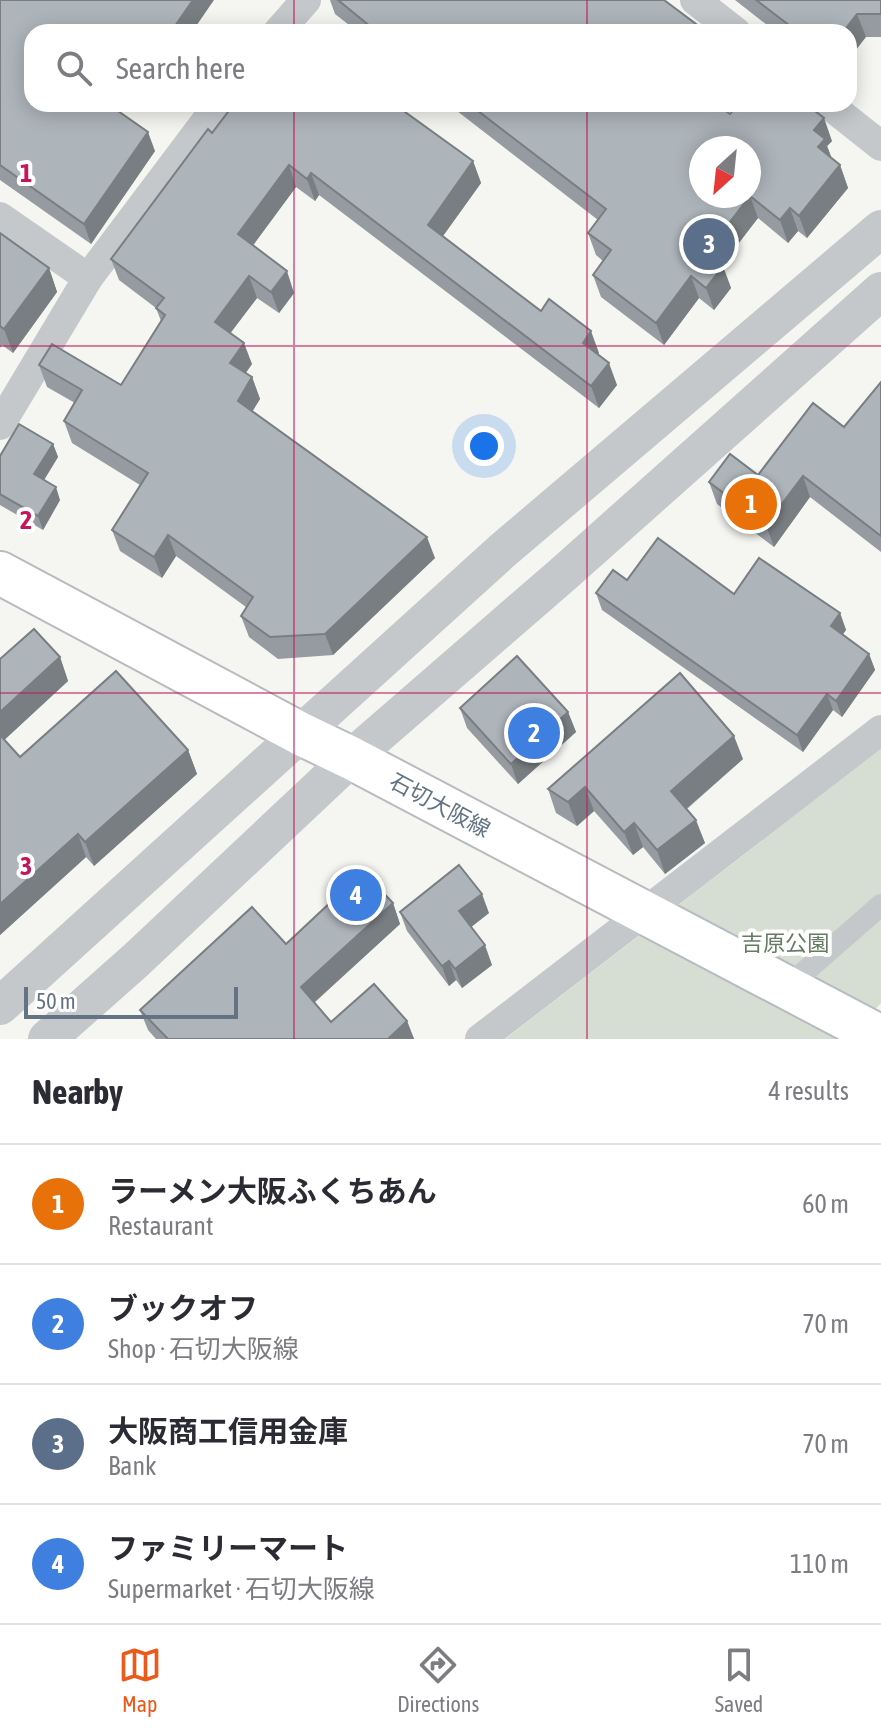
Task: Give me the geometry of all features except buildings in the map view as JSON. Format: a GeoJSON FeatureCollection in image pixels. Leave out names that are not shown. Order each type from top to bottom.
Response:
{"type":"FeatureCollection","features":[{"type":"Feature","properties":{"kind":"main road","name":"石切大阪線"},"geometry":{"type":"LineString","coordinates":[[0,573],[879,1036]]}},
{"type":"Feature","properties":{"kind":"street"},"geometry":{"type":"LineString","coordinates":[[285,24],[306,0]]}},
{"type":"Feature","properties":{"kind":"street"},"geometry":{"type":"LineString","coordinates":[[695,0],[726,24]]}},
{"type":"Feature","properties":{"kind":"street"},"geometry":{"type":"LineString","coordinates":[[0,425],[88,278],[213,112]]}},
{"type":"Feature","properties":{"kind":"street"},"geometry":{"type":"LineString","coordinates":[[838,112],[881,146]]}},
{"type":"Feature","properties":{"kind":"street"},"geometry":{"type":"LineString","coordinates":[[0,217],[88,278]]}},
{"type":"Feature","properties":{"kind":"street"},"geometry":{"type":"LineString","coordinates":[[0,1006],[502,551],[881,229]]}},
{"type":"Feature","properties":{"kind":"street"},"geometry":{"type":"LineString","coordinates":[[47,1039],[135,961],[351,758],[881,291]]}},
{"type":"Feature","properties":{"kind":"street"},"geometry":{"type":"LineString","coordinates":[[480,1039],[881,730]]}},
{"type":"Feature","properties":{"kind":"street"},"geometry":{"type":"LineString","coordinates":[[786,988],[881,905]]}},
{"type":"Feature","properties":{"kind":"green space","name":"吉原公園"},"geometry":{"type":"Polygon","coordinates":[[[881,749],[881,1003],[848,1039],[505,1039],[881,749]]]}},
{"type":"Feature","properties":{"kind":"place","name":"大阪商工信用金庫"},"geometry":{"type":"Point","coordinates":[709,244]}},
{"type":"Feature","properties":{"kind":"place","name":"ラーメン大阪ふくちあん"},"geometry":{"type":"Point","coordinates":[751,504]}},
{"type":"Feature","properties":{"kind":"place","name":"ブックオフ"},"geometry":{"type":"Point","coordinates":[534,733]}},
{"type":"Feature","properties":{"kind":"place","name":"ファミリーマート"},"geometry":{"type":"Point","coordinates":[356,895]}}]}
